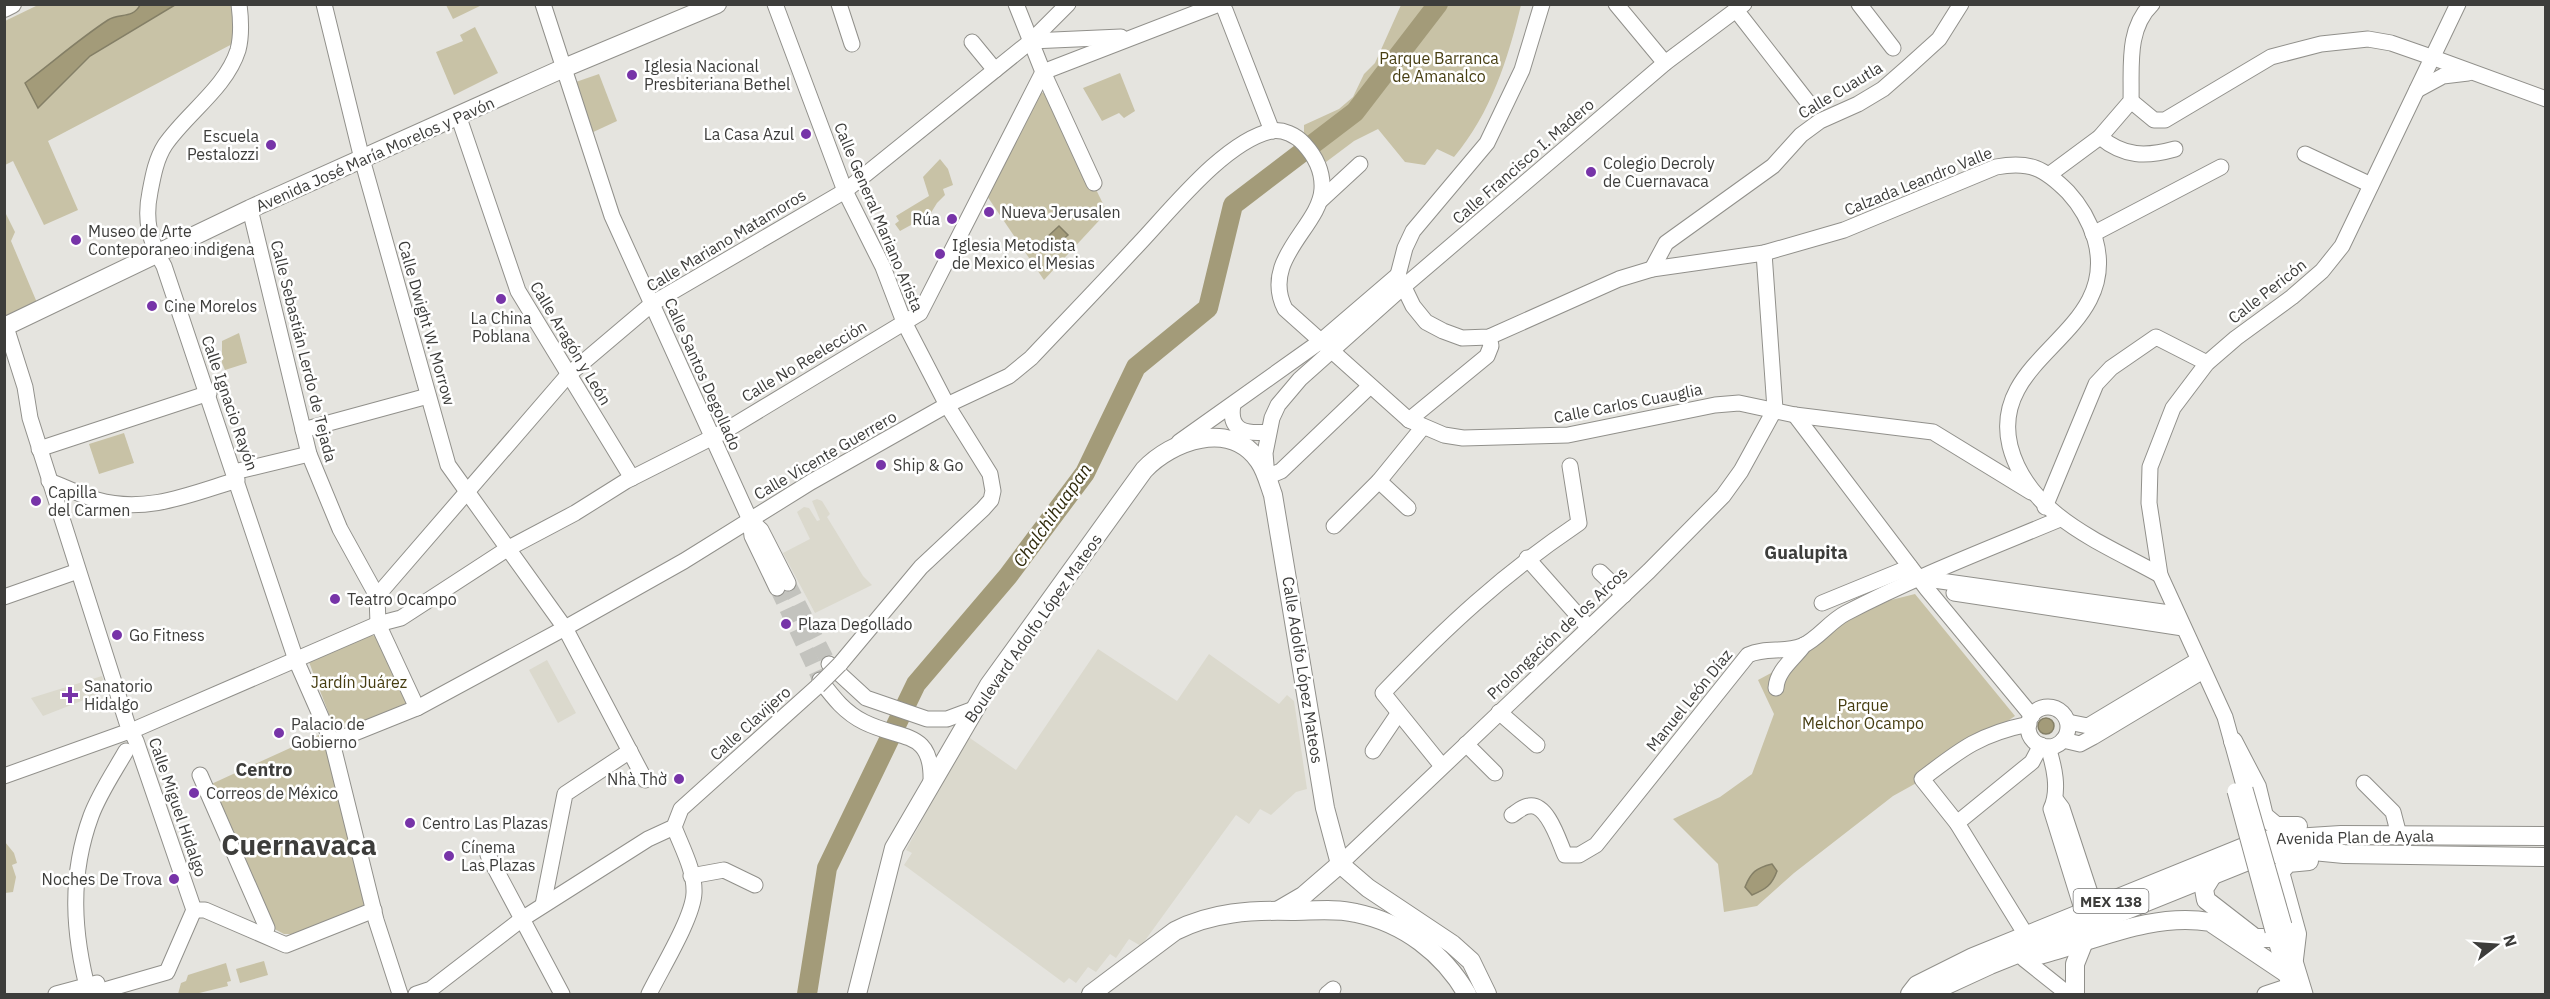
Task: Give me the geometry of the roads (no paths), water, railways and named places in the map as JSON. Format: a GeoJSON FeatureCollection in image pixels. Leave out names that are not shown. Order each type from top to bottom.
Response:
{"type":"FeatureCollection","features":[{"type":"Feature","properties":{"kind":"main road"},"geometry":{"type":"LineString","coordinates":[[4,8],[12,4]]}},
{"type":"Feature","properties":{"kind":"main road","name":"Avenida José María Morelos y Pavón"},"geometry":{"type":"LineString","coordinates":[[5,327],[250,209],[459,118],[564,68],[717,4]]}},
{"type":"Feature","properties":{"kind":"main road","name":"Calle Adolfo López Mateos"},"geometry":{"type":"LineString","coordinates":[[1170,448],[1208,437],[1236,443],[1257,459],[1267,477],[1273,495],[1292,601],[1325,808],[1340,864]]}},
{"type":"Feature","properties":{"kind":"main road","name":"Boulevard Adolfo López Mateos"},"geometry":{"type":"LineString","coordinates":[[857,994],[894,848],[931,783],[974,709],[1144,470],[1170,448]]}},
{"type":"Feature","properties":{"kind":"main road"},"geometry":{"type":"LineString","coordinates":[[2233,741],[2257,787],[2264,816],[2270,822],[2276,825],[2319,827],[2341,835]]}},
{"type":"Feature","properties":{"kind":"main road","name":"Avenida Plan de Ayala"},"geometry":{"type":"LineString","coordinates":[[1927,994],[2094,913],[2261,840],[2341,835],[2546,836]]}},
{"type":"Feature","properties":{"kind":"main road"},"geometry":{"type":"LineString","coordinates":[[1990,965],[2024,959],[2137,927],[2176,919],[2210,922],[2290,978],[2297,934],[2280,873],[2282,866],[2288,863],[2324,860],[2389,843],[2399,835]]}},
{"type":"Feature","properties":{"kind":"main road","name":"Avenida Plan de Ayala"},"geometry":{"type":"LineString","coordinates":[[1910,994],[1917,985],[2026,935],[2094,913],[2158,897],[2277,852],[2546,857]]}},
{"type":"Feature","properties":{"kind":"main road"},"geometry":{"type":"LineString","coordinates":[[1279,910],[1302,896],[1340,864],[1368,888],[1452,944],[1470,961],[1487,994]]}},
{"type":"Feature","properties":{"kind":"main road"},"geometry":{"type":"LineString","coordinates":[[2212,876],[2204,889],[2206,900],[2255,938],[2277,931]]}},
{"type":"Feature","properties":{"kind":"main road"},"geometry":{"type":"LineString","coordinates":[[2137,927],[2158,897]]}},
{"type":"Feature","properties":{"kind":"main road"},"geometry":{"type":"LineString","coordinates":[[1091,994],[1175,931],[1204,917],[1279,910],[1354,912],[1392,924],[1414,936],[1435,954],[1454,972],[1467,994]]}},
{"type":"Feature","properties":{"kind":"main road"},"geometry":{"type":"LineString","coordinates":[[2094,913],[2137,927]]}},
{"type":"Feature","properties":{"kind":"main road"},"geometry":{"type":"LineString","coordinates":[[2075,994],[2075,964],[2083,944]]}},
{"type":"Feature","properties":{"kind":"street","name":"Calle Ignacio Rayón"},"geometry":{"type":"LineString","coordinates":[[239,4],[241,26],[237,51],[212,92],[164,146],[156,164],[149,196],[147,230],[164,266],[209,393],[296,660],[332,742],[374,910],[400,994]]}},
{"type":"Feature","properties":{"kind":"street","name":"Calle Dwight W. Morrow"},"geometry":{"type":"LineString","coordinates":[[324,4],[362,159],[448,465],[565,628],[645,780]]}},
{"type":"Feature","properties":{"kind":"street","name":"Calle Santos Degollado"},"geometry":{"type":"LineString","coordinates":[[543,4],[564,68],[568,88],[612,216],[750,520],[762,530],[783,585]]}},
{"type":"Feature","properties":{"kind":"street","name":"Calle General Mariano Arista"},"geometry":{"type":"LineString","coordinates":[[775,4],[845,191],[883,267],[904,322],[947,405]]}},
{"type":"Feature","properties":{"kind":"street"},"geometry":{"type":"LineString","coordinates":[[839,4],[852,44]]}},
{"type":"Feature","properties":{"kind":"street"},"geometry":{"type":"LineString","coordinates":[[1016,4],[1043,72],[1094,183]]}},
{"type":"Feature","properties":{"kind":"street","name":"Calle Mariano Matamoros"},"geometry":{"type":"LineString","coordinates":[[377,596],[568,375],[652,303],[845,191],[1031,40],[1068,4]]}},
{"type":"Feature","properties":{"kind":"street"},"geometry":{"type":"LineString","coordinates":[[1400,282],[1405,248],[1413,231],[1487,143],[1522,70],[1542,4]]}},
{"type":"Feature","properties":{"kind":"street"},"geometry":{"type":"LineString","coordinates":[[1616,4],[1665,63]]}},
{"type":"Feature","properties":{"kind":"street"},"geometry":{"type":"LineString","coordinates":[[1859,4],[1893,48]]}},
{"type":"Feature","properties":{"kind":"street","name":"Calle Cuautla"},"geometry":{"type":"LineString","coordinates":[[1652,269],[1666,243],[1773,166],[1801,135],[1820,121],[1858,104],[1899,75],[1939,39],[1961,4]]}},
{"type":"Feature","properties":{"kind":"street"},"geometry":{"type":"LineString","coordinates":[[2050,174],[2100,137],[2131,101],[2132,40],[2145,11],[2152,4]]}},
{"type":"Feature","properties":{"kind":"street","name":"Calle Pericón"},"geometry":{"type":"LineString","coordinates":[[2160,575],[2149,503],[2150,467],[2173,408],[2207,363],[2322,271],[2342,246],[2458,4]]}},
{"type":"Feature","properties":{"kind":"street"},"geometry":{"type":"LineString","coordinates":[[1043,72],[1130,37],[1222,7],[1278,131],[1301,141],[1318,166],[1321,193]]}},
{"type":"Feature","properties":{"kind":"street"},"geometry":{"type":"LineString","coordinates":[[1740,8],[1810,105]]}},
{"type":"Feature","properties":{"kind":"street","name":"Calle Francisco I. Madero"},"geometry":{"type":"LineString","coordinates":[[1325,346],[1665,63],[1740,8]]}},
{"type":"Feature","properties":{"kind":"street"},"geometry":{"type":"LineString","coordinates":[[1031,40],[1130,37]]}},
{"type":"Feature","properties":{"kind":"street"},"geometry":{"type":"LineString","coordinates":[[2131,101],[2154,120],[2164,120],[2271,57],[2321,44],[2367,39],[2434,57],[2470,73],[2546,99]]}},
{"type":"Feature","properties":{"kind":"street"},"geometry":{"type":"LineString","coordinates":[[972,42],[995,70]]}},
{"type":"Feature","properties":{"kind":"street","name":"Calle No Reelección"},"geometry":{"type":"LineString","coordinates":[[4,776],[131,731],[378,624],[401,618],[507,549],[575,513],[632,478],[711,438],[920,313],[1043,72]]}},
{"type":"Feature","properties":{"kind":"street"},"geometry":{"type":"LineString","coordinates":[[2417,90],[2443,76],[2470,73]]}},
{"type":"Feature","properties":{"kind":"street","name":"Calle Aragón y León"},"geometry":{"type":"LineString","coordinates":[[459,118],[518,291],[632,478]]}},
{"type":"Feature","properties":{"kind":"street","name":"Calle Vicente Guerrero"},"geometry":{"type":"LineString","coordinates":[[332,742],[417,708],[684,561],[947,405],[1010,376],[1024,364],[1194,184],[1239,146],[1278,131]]}},
{"type":"Feature","properties":{"kind":"street"},"geometry":{"type":"LineString","coordinates":[[2100,137],[2133,156],[2151,156],[2175,149]]}},
{"type":"Feature","properties":{"kind":"street"},"geometry":{"type":"LineString","coordinates":[[2305,154],[2371,186]]}},
{"type":"Feature","properties":{"kind":"street","name":"Calle Carlos Cuauglia"},"geometry":{"type":"LineString","coordinates":[[1360,164],[1321,193],[1285,260],[1280,299],[1285,309],[1325,346],[1416,423],[1444,435],[1463,438],[1568,435],[1714,405],[1739,403],[1795,415],[1933,432],[2031,492]]}},
{"type":"Feature","properties":{"kind":"street","name":"Calzada Leandro Valle"},"geometry":{"type":"LineString","coordinates":[[1400,282],[1426,322],[1462,338],[1489,337],[1507,332],[1591,289],[1652,269],[1764,253],[1844,230],[1996,167],[2013,164],[2031,166],[2050,174],[2077,201],[2093,234],[2098,252],[2098,268],[2088,304],[2012,395],[2009,422],[2010,445],[2031,492],[2045,507],[2061,519],[2160,575]]}},
{"type":"Feature","properties":{"kind":"street"},"geometry":{"type":"LineString","coordinates":[[2093,234],[2221,167]]}},
{"type":"Feature","properties":{"kind":"street","name":"Calle Sebastián Lerdo de Tejada"},"geometry":{"type":"LineString","coordinates":[[250,209],[309,454],[340,529],[377,596]]}},
{"type":"Feature","properties":{"kind":"street"},"geometry":{"type":"LineString","coordinates":[[1764,253],[1775,409]]}},
{"type":"Feature","properties":{"kind":"street","name":"Calle Miguel Hidalgo"},"geometry":{"type":"LineString","coordinates":[[5,327],[25,387],[30,418],[49,482],[131,731],[194,910]]}},
{"type":"Feature","properties":{"kind":"street"},"geometry":{"type":"LineString","coordinates":[[1334,526],[1379,481],[1416,423],[1486,356],[1491,346],[1489,337]]}},
{"type":"Feature","properties":{"kind":"street"},"geometry":{"type":"LineString","coordinates":[[2045,507],[2096,384],[2111,368],[2156,337],[2207,363]]}},
{"type":"Feature","properties":{"kind":"street","name":"Boulevard Adolfo López Mateos"},"geometry":{"type":"LineString","coordinates":[[1170,448],[1325,346]]}},
{"type":"Feature","properties":{"kind":"street","name":"Calle Adolfo López Mateos"},"geometry":{"type":"LineString","coordinates":[[1267,477],[1265,453],[1268,432],[1278,405],[1325,346]]}},
{"type":"Feature","properties":{"kind":"street"},"geometry":{"type":"LineString","coordinates":[[1267,477],[1281,471],[1370,386]]}},
{"type":"Feature","properties":{"kind":"street"},"geometry":{"type":"LineString","coordinates":[[39,450],[209,393]]}},
{"type":"Feature","properties":{"kind":"street"},"geometry":{"type":"LineString","coordinates":[[303,430],[428,396]]}},
{"type":"Feature","properties":{"kind":"street","name":"Calle Clavijero"},"geometry":{"type":"LineString","coordinates":[[674,827],[681,809],[819,683],[921,567],[991,500],[993,482],[990,474],[947,405]]}},
{"type":"Feature","properties":{"kind":"street"},"geometry":{"type":"LineString","coordinates":[[1233,405],[1233,422],[1238,430],[1247,434],[1268,432]]}},
{"type":"Feature","properties":{"kind":"street","name":"Prolongación de los Arcos"},"geometry":{"type":"LineString","coordinates":[[1340,864],[1624,595],[1723,496],[1741,471],[1775,409]]}},
{"type":"Feature","properties":{"kind":"street"},"geometry":{"type":"LineString","coordinates":[[1795,415],[2036,734],[2054,766],[2056,800],[2062,808],[2094,913]]}},
{"type":"Feature","properties":{"kind":"street"},"geometry":{"type":"LineString","coordinates":[[49,482],[98,500],[132,505],[156,505],[236,476],[309,454]]}},
{"type":"Feature","properties":{"kind":"street"},"geometry":{"type":"LineString","coordinates":[[1442,766],[1383,693],[1439,633],[1527,558],[1579,523],[1570,466]]}},
{"type":"Feature","properties":{"kind":"street"},"geometry":{"type":"LineString","coordinates":[[1379,481],[1408,508]]}},
{"type":"Feature","properties":{"kind":"street"},"geometry":{"type":"LineString","coordinates":[[1822,603],[1919,578],[2061,519]]}},
{"type":"Feature","properties":{"kind":"street"},"geometry":{"type":"LineString","coordinates":[[1527,558],[1589,628]]}},
{"type":"Feature","properties":{"kind":"street"},"geometry":{"type":"LineString","coordinates":[[4,597],[78,571]]}},
{"type":"Feature","properties":{"kind":"street"},"geometry":{"type":"LineString","coordinates":[[1600,572],[1624,595]]}},
{"type":"Feature","properties":{"kind":"street"},"geometry":{"type":"LineString","coordinates":[[2160,575],[2215,693],[2233,741],[2240,790]]}},
{"type":"Feature","properties":{"kind":"street"},"geometry":{"type":"LineString","coordinates":[[1919,578],[2180,621]]}},
{"type":"Feature","properties":{"kind":"street","name":"Manuel León Díaz"},"geometry":{"type":"LineString","coordinates":[[1512,815],[1528,805],[1537,806],[1545,813],[1565,855],[1579,855],[1596,845],[1748,655],[1758,650],[1787,650],[1804,645],[1844,614],[1919,578]]}},
{"type":"Feature","properties":{"kind":"street"},"geometry":{"type":"LineString","coordinates":[[377,596],[378,624],[417,708]]}},
{"type":"Feature","properties":{"kind":"street"},"geometry":{"type":"LineString","coordinates":[[1776,688],[1777,680],[1783,670],[1804,645]]}},
{"type":"Feature","properties":{"kind":"street"},"geometry":{"type":"LineString","coordinates":[[835,664],[856,691],[877,703],[927,719],[947,719],[974,709]]}},
{"type":"Feature","properties":{"kind":"street"},"geometry":{"type":"LineString","coordinates":[[2068,722],[2088,726],[2201,665]]}},
{"type":"Feature","properties":{"kind":"street"},"geometry":{"type":"LineString","coordinates":[[2026,935],[1958,823],[1922,778],[1961,749],[1996,731],[2036,734],[2080,744],[2201,665]]}},
{"type":"Feature","properties":{"kind":"street"},"geometry":{"type":"LineString","coordinates":[[819,683],[839,705],[865,722],[920,742],[930,756],[931,783]]}},
{"type":"Feature","properties":{"kind":"street"},"geometry":{"type":"LineString","coordinates":[[2215,693],[2290,978],[2305,994]]}},
{"type":"Feature","properties":{"kind":"street"},"geometry":{"type":"LineString","coordinates":[[1958,823],[2032,762],[2042,708],[2049,707],[2061,711],[2068,722],[2064,740]]}},
{"type":"Feature","properties":{"kind":"street"},"geometry":{"type":"LineString","coordinates":[[1499,712],[1537,745]]}},
{"type":"Feature","properties":{"kind":"street"},"geometry":{"type":"LineString","coordinates":[[1373,751],[1398,714]]}},
{"type":"Feature","properties":{"kind":"street"},"geometry":{"type":"LineString","coordinates":[[1466,744],[1495,773]]}},
{"type":"Feature","properties":{"kind":"street"},"geometry":{"type":"LineString","coordinates":[[89,992],[76,931],[77,868],[90,817],[126,751]]}},
{"type":"Feature","properties":{"kind":"street"},"geometry":{"type":"LineString","coordinates":[[543,905],[565,794],[630,751]]}},
{"type":"Feature","properties":{"kind":"street"},"geometry":{"type":"LineString","coordinates":[[200,775],[267,928]]}},
{"type":"Feature","properties":{"kind":"street"},"geometry":{"type":"LineString","coordinates":[[2364,783],[2393,812],[2399,835]]}},
{"type":"Feature","properties":{"kind":"street"},"geometry":{"type":"LineString","coordinates":[[416,994],[431,989],[543,905],[648,838],[674,827],[691,876],[694,894],[689,913],[649,994]]}},
{"type":"Feature","properties":{"kind":"street"},"geometry":{"type":"LineString","coordinates":[[488,855],[562,994]]}},
{"type":"Feature","properties":{"kind":"street"},"geometry":{"type":"LineString","coordinates":[[691,876],[724,870],[755,885]]}},
{"type":"Feature","properties":{"kind":"street"},"geometry":{"type":"LineString","coordinates":[[56,994],[89,992],[169,966],[194,910],[205,910],[286,945],[374,910]]}},
{"type":"Feature","properties":{"kind":"street"},"geometry":{"type":"LineString","coordinates":[[2024,959],[2068,994]]}},
{"type":"Feature","properties":{"kind":"street"},"geometry":{"type":"LineString","coordinates":[[2265,994],[2290,978]]}},
{"type":"Feature","properties":{"kind":"waterway","name":"Chalchihuapan"},"geometry":{"type":"LineString","coordinates":[[807,994],[827,868],[916,684],[1008,576],[1085,473],[1136,367],[1208,308],[1233,205],[1355,112],[1438,4]]}},
{"type":"Feature","properties":{"kind":"tunnel"},"geometry":{"type":"LineString","coordinates":[[788,583],[829,664]]}},
{"type":"Feature","properties":{"kind":"tunnel"},"geometry":{"type":"LineString","coordinates":[[777,588],[820,680]]}},
{"type":"Feature","properties":{"kind":"place","name":"Iglesia Nacional Presbiteriana Bethel"},"geometry":{"type":"Point","coordinates":[632,75]}},
{"type":"Feature","properties":{"kind":"place","name":"La Casa Azul"},"geometry":{"type":"Point","coordinates":[806,134]}},
{"type":"Feature","properties":{"kind":"place","name":"Escuela Pestalozzi"},"geometry":{"type":"Point","coordinates":[271,145]}},
{"type":"Feature","properties":{"kind":"place","name":"Colegio Decroly de Cuernavaca"},"geometry":{"type":"Point","coordinates":[1591,172]}},
{"type":"Feature","properties":{"kind":"place","name":"Nueva Jerusalen"},"geometry":{"type":"Point","coordinates":[989,212]}},
{"type":"Feature","properties":{"kind":"place","name":"Rúa"},"geometry":{"type":"Point","coordinates":[952,219]}},
{"type":"Feature","properties":{"kind":"place","name":"Museo de Arte Conteporaneo indigena"},"geometry":{"type":"Point","coordinates":[76,240]}},
{"type":"Feature","properties":{"kind":"place","name":"Iglesia Metodista de Mexico el Mesias"},"geometry":{"type":"Point","coordinates":[940,254]}},
{"type":"Feature","properties":{"kind":"place","name":"La China Poblana"},"geometry":{"type":"Point","coordinates":[501,299]}},
{"type":"Feature","properties":{"kind":"place","name":"Cine Morelos"},"geometry":{"type":"Point","coordinates":[152,306]}},
{"type":"Feature","properties":{"kind":"place","name":"Ship & Go"},"geometry":{"type":"Point","coordinates":[881,465]}},
{"type":"Feature","properties":{"kind":"place","name":"Capilla del Carmen"},"geometry":{"type":"Point","coordinates":[36,501]}},
{"type":"Feature","properties":{"kind":"place","name":"Teatro Ocampo"},"geometry":{"type":"Point","coordinates":[335,599]}},
{"type":"Feature","properties":{"kind":"place","name":"Plaza Degollado"},"geometry":{"type":"Point","coordinates":[786,624]}},
{"type":"Feature","properties":{"kind":"place","name":"Go Fitness"},"geometry":{"type":"Point","coordinates":[117,635]}},
{"type":"Feature","properties":{"kind":"place","name":"Sanatorio Hidalgo"},"geometry":{"type":"Point","coordinates":[70,695]}},
{"type":"Feature","properties":{"kind":"place","name":"Palacio de Gobierno"},"geometry":{"type":"Point","coordinates":[279,733]}},
{"type":"Feature","properties":{"kind":"place","name":"Nhà Thờ"},"geometry":{"type":"Point","coordinates":[679,779]}},
{"type":"Feature","properties":{"kind":"place","name":"Correos de México"},"geometry":{"type":"Point","coordinates":[194,793]}},
{"type":"Feature","properties":{"kind":"place","name":"Centro Las Plazas"},"geometry":{"type":"Point","coordinates":[410,823]}},
{"type":"Feature","properties":{"kind":"place","name":"Cínema Las Plazas"},"geometry":{"type":"Point","coordinates":[449,856]}},
{"type":"Feature","properties":{"kind":"place","name":"Noches De Trova"},"geometry":{"type":"Point","coordinates":[174,879]}},
{"type":"Feature","properties":{"kind":"district","name":"Gualupita"},"geometry":{"type":"Point","coordinates":[1806,552]}},
{"type":"Feature","properties":{"kind":"district","name":"Centro"},"geometry":{"type":"Point","coordinates":[264,769]}},
{"type":"Feature","properties":{"kind":"district","name":"Cuernavaca"},"geometry":{"type":"Point","coordinates":[299,844]}},
{"type":"Feature","properties":{"kind":"park label","name":"Parque Barranca de Amanalco"},"geometry":{"type":"Point","coordinates":[1439,67]}},
{"type":"Feature","properties":{"kind":"park label","name":"Jardín Juárez"},"geometry":{"type":"Point","coordinates":[359,682]}},
{"type":"Feature","properties":{"kind":"park label","name":"Parque Melchor Ocampo"},"geometry":{"type":"Point","coordinates":[1863,714]}}]}
